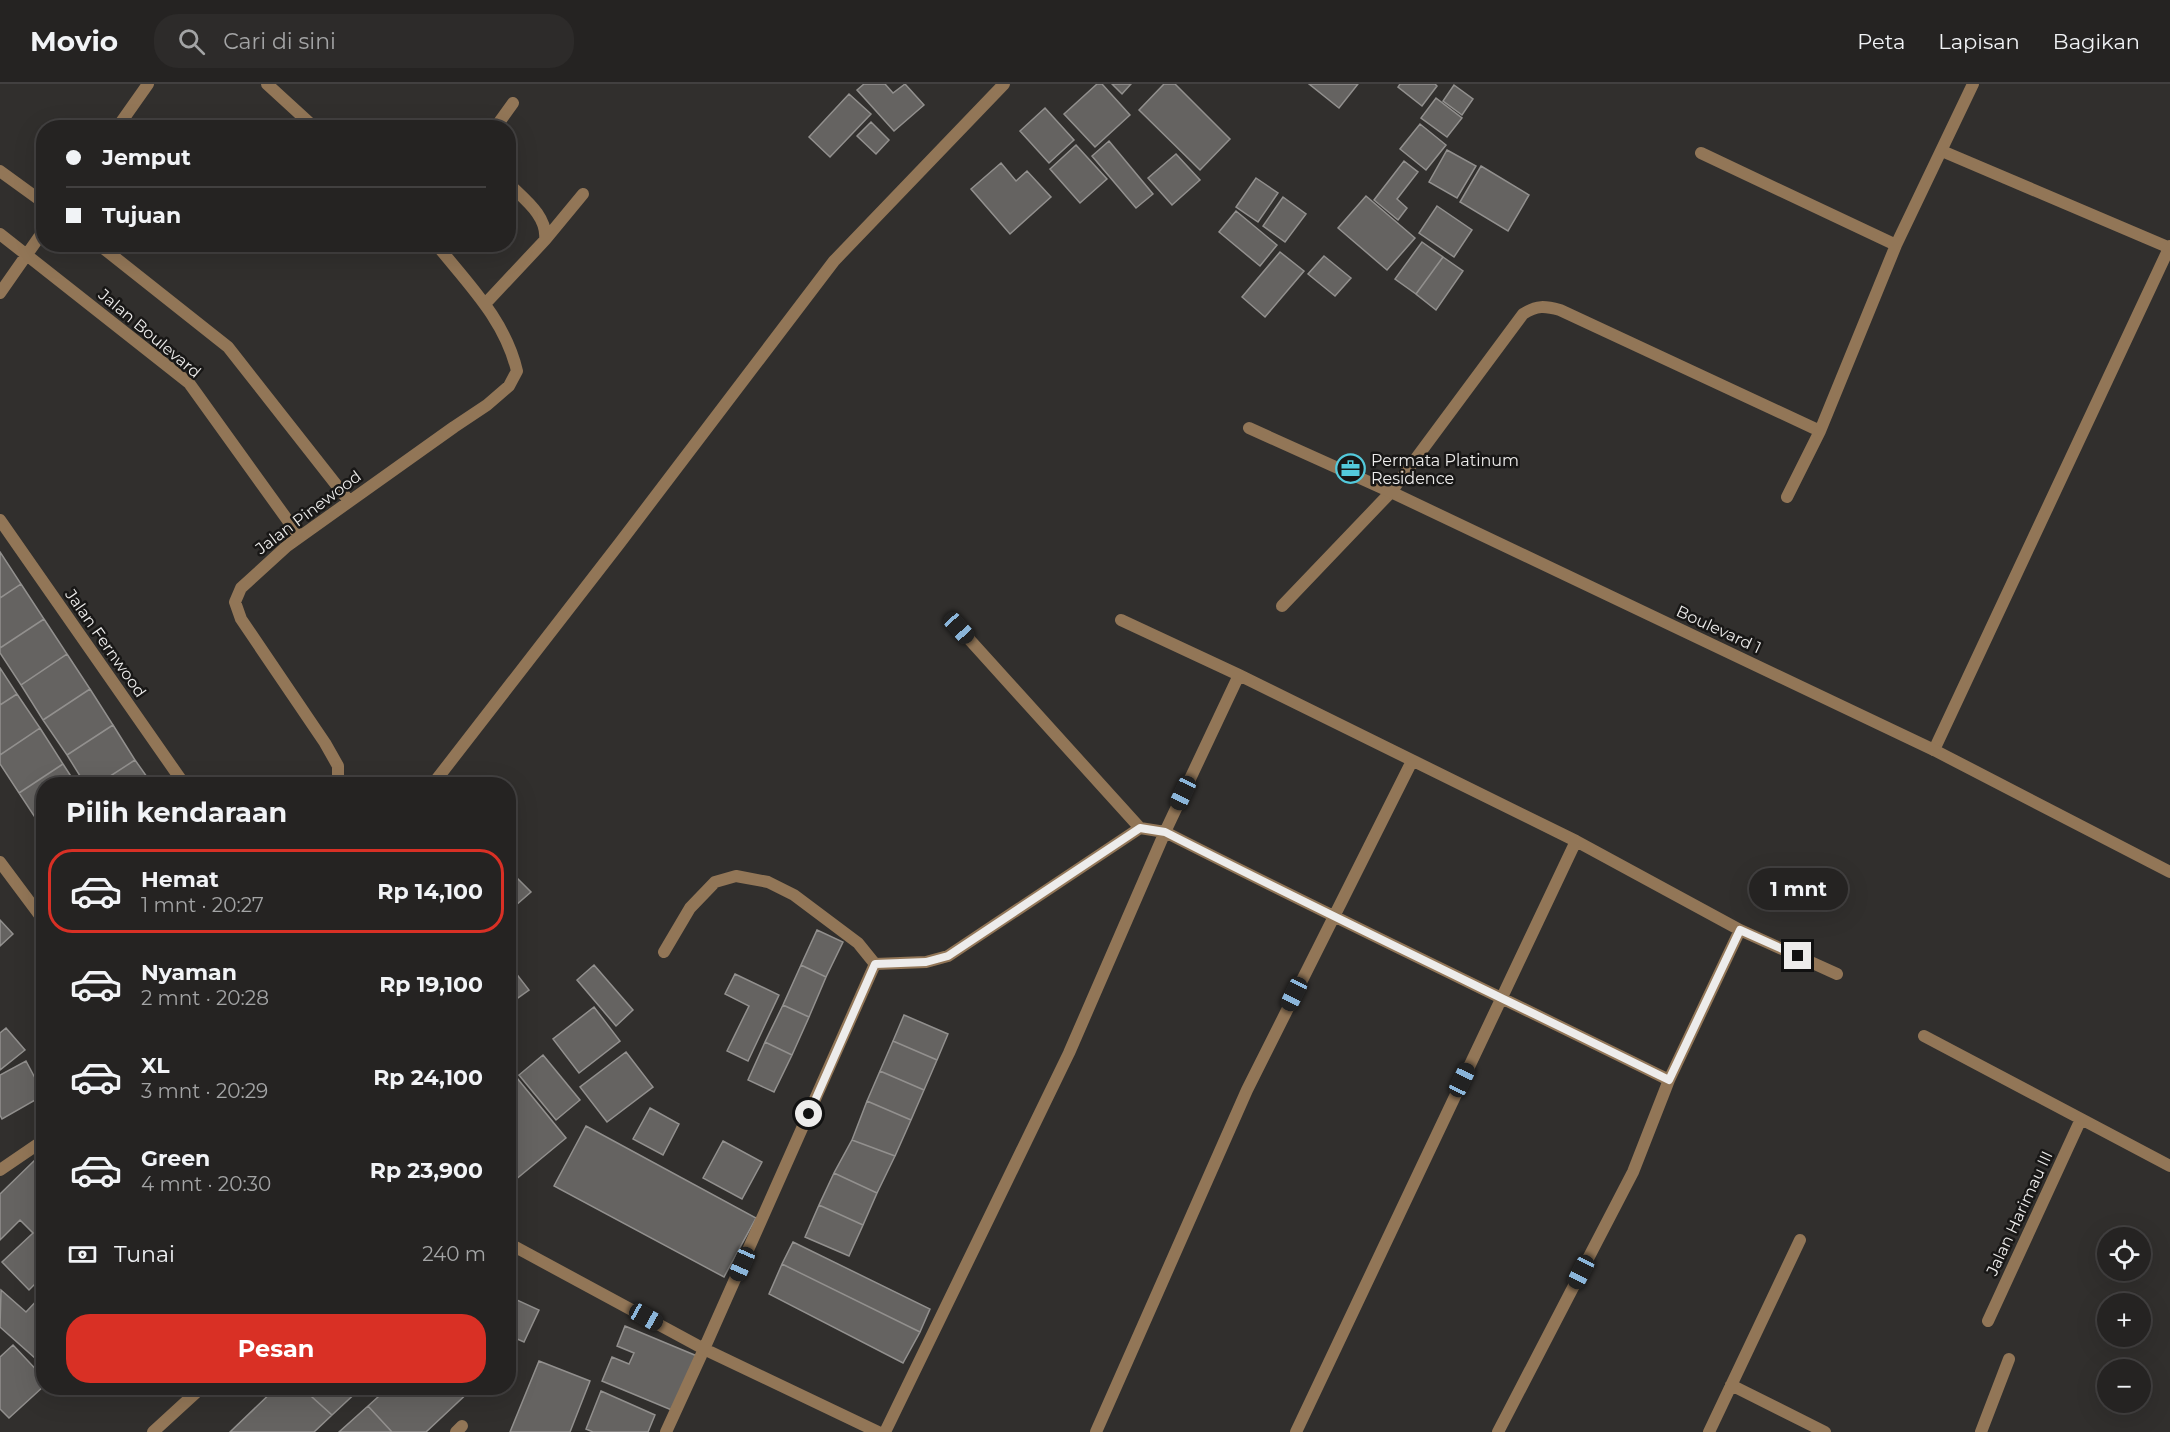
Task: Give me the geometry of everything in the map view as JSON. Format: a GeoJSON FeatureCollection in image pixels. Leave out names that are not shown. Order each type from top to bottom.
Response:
{"type":"FeatureCollection","features":[{"type":"Feature","properties":{"kind":"street"},"geometry":{"type":"LineString","coordinates":[[123,120],[148,84]]}},
{"type":"Feature","properties":{"kind":"street"},"geometry":{"type":"LineString","coordinates":[[267,84],[306,120]]}},
{"type":"Feature","properties":{"kind":"street"},"geometry":{"type":"LineString","coordinates":[[438,777],[834,261],[1004,84]]}},
{"type":"Feature","properties":{"kind":"street"},"geometry":{"type":"LineString","coordinates":[[1786,497],[1820,431],[1896,245],[1973,84]]}},
{"type":"Feature","properties":{"kind":"street"},"geometry":{"type":"LineString","coordinates":[[501,120],[513,103]]}},
{"type":"Feature","properties":{"kind":"street"},"geometry":{"type":"LineString","coordinates":[[1934,750],[2170,247],[1942,151]]}},
{"type":"Feature","properties":{"kind":"street"},"geometry":{"type":"LineString","coordinates":[[1701,153],[1896,245]]}},
{"type":"Feature","properties":{"kind":"street"},"geometry":{"type":"LineString","coordinates":[[0,171],[36,197]]}},
{"type":"Feature","properties":{"kind":"street"},"geometry":{"type":"LineString","coordinates":[[516,191],[539,215],[546,231],[545,240]]}},
{"type":"Feature","properties":{"kind":"street"},"geometry":{"type":"LineString","coordinates":[[485,304],[545,240],[583,194]]}},
{"type":"Feature","properties":{"kind":"street","name":"Jalan Boulevard"},"geometry":{"type":"LineString","coordinates":[[0,234],[189,383],[299,536]]}},
{"type":"Feature","properties":{"kind":"street"},"geometry":{"type":"LineString","coordinates":[[0,293],[36,240]]}},
{"type":"Feature","properties":{"kind":"street"},"geometry":{"type":"LineString","coordinates":[[108,252],[228,347],[349,501]]}},
{"type":"Feature","properties":{"kind":"street","name":"Jalan Pinewood"},"geometry":{"type":"LineString","coordinates":[[338,777],[338,766],[252,632],[241,619],[235,602],[241,588],[299,536],[488,405],[509,386],[517,371],[504,333],[485,304],[443,252]]}},
{"type":"Feature","properties":{"kind":"street"},"geometry":{"type":"LineString","coordinates":[[1281,606],[1391,492],[1523,314],[1534,307],[1543,306],[1560,310],[1820,431]]}},
{"type":"Feature","properties":{"kind":"street","name":"Boulevard 1"},"geometry":{"type":"LineString","coordinates":[[1249,428],[1391,492],[1934,750],[2170,872]]}},
{"type":"Feature","properties":{"kind":"street","name":"Jalan Fernwood"},"geometry":{"type":"LineString","coordinates":[[0,520],[179,777]]}},
{"type":"Feature","properties":{"kind":"street"},"geometry":{"type":"LineString","coordinates":[[1121,620],[1239,675],[1576,841],[1740,930],[1837,974]]}},
{"type":"Feature","properties":{"kind":"street"},"geometry":{"type":"LineString","coordinates":[[959,628],[1140,828],[1165,832],[1332,917],[1669,1080]]}},
{"type":"Feature","properties":{"kind":"street"},"geometry":{"type":"LineString","coordinates":[[885,1432],[1069,1053],[1165,832],[1239,675]]}},
{"type":"Feature","properties":{"kind":"street"},"geometry":{"type":"LineString","coordinates":[[1096,1432],[1247,1090],[1412,761]]}},
{"type":"Feature","properties":{"kind":"street"},"geometry":{"type":"LineString","coordinates":[[875,964],[926,962],[948,956],[1140,828]]}},
{"type":"Feature","properties":{"kind":"street"},"geometry":{"type":"LineString","coordinates":[[1296,1432],[1576,841]]}},
{"type":"Feature","properties":{"kind":"street"},"geometry":{"type":"LineString","coordinates":[[0,862],[36,910]]}},
{"type":"Feature","properties":{"kind":"street"},"geometry":{"type":"LineString","coordinates":[[664,952],[690,908],[715,882],[736,876],[768,882],[794,895],[858,944],[875,964]]}},
{"type":"Feature","properties":{"kind":"street"},"geometry":{"type":"LineString","coordinates":[[1498,1432],[1633,1172],[1669,1080],[1740,930]]}},
{"type":"Feature","properties":{"kind":"street"},"geometry":{"type":"LineString","coordinates":[[666,1432],[875,964]]}},
{"type":"Feature","properties":{"kind":"street"},"geometry":{"type":"LineString","coordinates":[[1924,1036],[2170,1166]]}},
{"type":"Feature","properties":{"kind":"street","name":"Jalan Harimau III"},"geometry":{"type":"LineString","coordinates":[[1988,1321],[2081,1119]]}},
{"type":"Feature","properties":{"kind":"street"},"geometry":{"type":"LineString","coordinates":[[0,1170],[36,1145]]}},
{"type":"Feature","properties":{"kind":"street"},"geometry":{"type":"LineString","coordinates":[[1709,1432],[1800,1240]]}},
{"type":"Feature","properties":{"kind":"street"},"geometry":{"type":"LineString","coordinates":[[516,1247],[704,1349],[878,1432]]}},
{"type":"Feature","properties":{"kind":"street"},"geometry":{"type":"LineString","coordinates":[[1981,1432],[2009,1359]]}},
{"type":"Feature","properties":{"kind":"street"},"geometry":{"type":"LineString","coordinates":[[1731,1385],[1825,1432]]}},
{"type":"Feature","properties":{"kind":"street"},"geometry":{"type":"LineString","coordinates":[[153,1432],[193,1395]]}},
{"type":"Feature","properties":{"kind":"building"},"geometry":{"type":"Polygon","coordinates":[[[864,84],[885,84],[893,93],[905,84],[924,105],[894,131],[857,90],[864,84]]]}},
{"type":"Feature","properties":{"kind":"building"},"geometry":{"type":"Polygon","coordinates":[[[1097,84],[1102,84],[1130,115],[1095,147],[1064,114],[1097,84]]]}},
{"type":"Feature","properties":{"kind":"building"},"geometry":{"type":"Polygon","coordinates":[[[1112,84],[1131,84],[1122,94],[1112,84]]]}},
{"type":"Feature","properties":{"kind":"building"},"geometry":{"type":"Polygon","coordinates":[[[1164,84],[1175,84],[1230,139],[1200,170],[1139,110],[1164,84]]]}},
{"type":"Feature","properties":{"kind":"building"},"geometry":{"type":"Polygon","coordinates":[[[1309,84],[1358,84],[1339,108],[1309,84]]]}},
{"type":"Feature","properties":{"kind":"building"},"geometry":{"type":"Polygon","coordinates":[[[1400,84],[1435,84],[1437,86],[1422,106],[1398,87],[1400,84]]]}},
{"type":"Feature","properties":{"kind":"building"},"geometry":{"type":"Polygon","coordinates":[[[1454,85],[1473,99],[1462,115],[1443,101],[1454,85]]]}},
{"type":"Feature","properties":{"kind":"building"},"geometry":{"type":"Polygon","coordinates":[[[849,94],[871,114],[830,157],[809,137],[849,94]]]}},
{"type":"Feature","properties":{"kind":"building"},"geometry":{"type":"Polygon","coordinates":[[[1436,98],[1462,118],[1447,137],[1421,118],[1436,98]]]}},
{"type":"Feature","properties":{"kind":"building"},"geometry":{"type":"Polygon","coordinates":[[[1045,108],[1074,140],[1049,163],[1020,131],[1045,108]]]}},
{"type":"Feature","properties":{"kind":"building"},"geometry":{"type":"Polygon","coordinates":[[[871,122],[889,140],[876,154],[857,136],[871,122]]]}},
{"type":"Feature","properties":{"kind":"building"},"geometry":{"type":"Polygon","coordinates":[[[1420,124],[1446,145],[1426,170],[1400,149],[1420,124]]]}},
{"type":"Feature","properties":{"kind":"building"},"geometry":{"type":"Polygon","coordinates":[[[1109,141],[1153,194],[1136,208],[1092,156],[1109,141]]]}},
{"type":"Feature","properties":{"kind":"building"},"geometry":{"type":"Polygon","coordinates":[[[1076,145],[1107,179],[1080,203],[1050,169],[1076,145]]]}},
{"type":"Feature","properties":{"kind":"building"},"geometry":{"type":"Polygon","coordinates":[[[1447,150],[1476,166],[1457,198],[1429,182],[1447,150]]]}},
{"type":"Feature","properties":{"kind":"building"},"geometry":{"type":"Polygon","coordinates":[[[1176,154],[1200,180],[1172,205],[1148,178],[1176,154]]]}},
{"type":"Feature","properties":{"kind":"building"},"geometry":{"type":"Polygon","coordinates":[[[1404,161],[1418,172],[1397,199],[1407,208],[1398,220],[1374,200],[1404,161]]]}},
{"type":"Feature","properties":{"kind":"building"},"geometry":{"type":"Polygon","coordinates":[[[1001,163],[1016,181],[1027,171],[1051,197],[1010,234],[971,189],[1001,163]]]}},
{"type":"Feature","properties":{"kind":"building"},"geometry":{"type":"Polygon","coordinates":[[[1481,166],[1529,195],[1508,231],[1460,202],[1481,166]]]}},
{"type":"Feature","properties":{"kind":"building"},"geometry":{"type":"Polygon","coordinates":[[[1256,178],[1278,193],[1258,222],[1236,207],[1256,178]]]}},
{"type":"Feature","properties":{"kind":"building"},"geometry":{"type":"Polygon","coordinates":[[[1366,196],[1415,238],[1387,270],[1338,228],[1366,196]]]}},
{"type":"Feature","properties":{"kind":"building"},"geometry":{"type":"Polygon","coordinates":[[[1283,197],[1306,214],[1285,242],[1263,226],[1283,197]]]}},
{"type":"Feature","properties":{"kind":"building"},"geometry":{"type":"Polygon","coordinates":[[[1437,206],[1472,230],[1454,257],[1419,233],[1437,206]]]}},
{"type":"Feature","properties":{"kind":"building"},"geometry":{"type":"Polygon","coordinates":[[[1236,211],[1277,245],[1260,266],[1219,232],[1236,211]]]}},
{"type":"Feature","properties":{"kind":"building"},"geometry":{"type":"Polygon","coordinates":[[[1422,242],[1443,257],[1416,294],[1395,279],[1422,242]]]}},
{"type":"Feature","properties":{"kind":"building"},"geometry":{"type":"Polygon","coordinates":[[[1280,252],[1304,271],[1265,317],[1242,297],[1280,252]]]}},
{"type":"Feature","properties":{"kind":"building"},"geometry":{"type":"Polygon","coordinates":[[[1324,256],[1351,278],[1335,296],[1308,274],[1324,256]]]}},
{"type":"Feature","properties":{"kind":"building"},"geometry":{"type":"Polygon","coordinates":[[[1443,257],[1463,271],[1436,310],[1416,294],[1443,257]]]}},
{"type":"Feature","properties":{"kind":"building"},"geometry":{"type":"Polygon","coordinates":[[[0,552],[21,584],[0,598],[0,552]]]}},
{"type":"Feature","properties":{"kind":"building"},"geometry":{"type":"Polygon","coordinates":[[[21,584],[44,619],[0,648],[0,598],[21,584]]]}},
{"type":"Feature","properties":{"kind":"building"},"geometry":{"type":"Polygon","coordinates":[[[44,619],[67,654],[21,685],[0,653],[0,648],[44,619]]]}},
{"type":"Feature","properties":{"kind":"building"},"geometry":{"type":"Polygon","coordinates":[[[67,654],[90,689],[43,720],[21,685],[67,654]]]}},
{"type":"Feature","properties":{"kind":"building"},"geometry":{"type":"Polygon","coordinates":[[[0,668],[17,694],[0,705],[0,668]]]}},
{"type":"Feature","properties":{"kind":"building"},"geometry":{"type":"Polygon","coordinates":[[[90,689],[113,725],[67,755],[43,720],[90,689]]]}},
{"type":"Feature","properties":{"kind":"building"},"geometry":{"type":"Polygon","coordinates":[[[17,694],[40,728],[0,755],[0,705],[17,694]]]}},
{"type":"Feature","properties":{"kind":"building"},"geometry":{"type":"Polygon","coordinates":[[[113,725],[135,760],[109,777],[81,777],[67,755],[113,725]]]}},
{"type":"Feature","properties":{"kind":"building"},"geometry":{"type":"Polygon","coordinates":[[[40,728],[63,764],[43,777],[36,777],[36,782],[19,793],[0,764],[0,755],[40,728]]]}},
{"type":"Feature","properties":{"kind":"building"},"geometry":{"type":"Polygon","coordinates":[[[135,760],[147,777],[109,777],[135,760]]]}},
{"type":"Feature","properties":{"kind":"building"},"geometry":{"type":"Polygon","coordinates":[[[63,764],[71,777],[43,777],[63,764]]]}},
{"type":"Feature","properties":{"kind":"building"},"geometry":{"type":"Polygon","coordinates":[[[36,782],[36,819],[19,793],[36,782]]]}},
{"type":"Feature","properties":{"kind":"building"},"geometry":{"type":"Polygon","coordinates":[[[516,877],[531,892],[516,905],[516,877]]]}},
{"type":"Feature","properties":{"kind":"building"},"geometry":{"type":"Polygon","coordinates":[[[0,920],[13,934],[0,946],[0,920]]]}},
{"type":"Feature","properties":{"kind":"building"},"geometry":{"type":"Polygon","coordinates":[[[817,930],[843,942],[826,977],[801,965],[817,930]]]}},
{"type":"Feature","properties":{"kind":"building"},"geometry":{"type":"Polygon","coordinates":[[[594,965],[633,1010],[616,1026],[577,980],[594,965]]]}},
{"type":"Feature","properties":{"kind":"building"},"geometry":{"type":"Polygon","coordinates":[[[801,965],[826,977],[809,1017],[783,1005],[801,965]]]}},
{"type":"Feature","properties":{"kind":"building"},"geometry":{"type":"Polygon","coordinates":[[[516,973],[529,990],[516,999],[516,973]]]}},
{"type":"Feature","properties":{"kind":"building"},"geometry":{"type":"Polygon","coordinates":[[[735,974],[779,995],[748,1061],[727,1051],[749,1006],[725,994],[735,974]]]}},
{"type":"Feature","properties":{"kind":"building"},"geometry":{"type":"Polygon","coordinates":[[[783,1005],[809,1017],[792,1055],[765,1042],[783,1005]]]}},
{"type":"Feature","properties":{"kind":"building"},"geometry":{"type":"Polygon","coordinates":[[[594,1007],[620,1041],[579,1073],[553,1039],[594,1007]]]}},
{"type":"Feature","properties":{"kind":"building"},"geometry":{"type":"Polygon","coordinates":[[[904,1015],[948,1034],[937,1060],[893,1041],[904,1015]]]}},
{"type":"Feature","properties":{"kind":"building"},"geometry":{"type":"Polygon","coordinates":[[[6,1028],[25,1050],[0,1070],[0,1033],[6,1028]]]}},
{"type":"Feature","properties":{"kind":"building"},"geometry":{"type":"Polygon","coordinates":[[[893,1041],[937,1060],[924,1090],[880,1071],[893,1041]]]}},
{"type":"Feature","properties":{"kind":"building"},"geometry":{"type":"Polygon","coordinates":[[[765,1042],[792,1055],[774,1092],[748,1080],[765,1042]]]}},
{"type":"Feature","properties":{"kind":"building"},"geometry":{"type":"Polygon","coordinates":[[[626,1052],[653,1087],[607,1122],[580,1087],[626,1052]]]}},
{"type":"Feature","properties":{"kind":"building"},"geometry":{"type":"Polygon","coordinates":[[[543,1055],[580,1100],[556,1120],[519,1075],[543,1055]]]}},
{"type":"Feature","properties":{"kind":"building"},"geometry":{"type":"Polygon","coordinates":[[[26,1061],[36,1080],[36,1100],[2,1119],[0,1115],[0,1075],[26,1061]]]}},
{"type":"Feature","properties":{"kind":"building"},"geometry":{"type":"Polygon","coordinates":[[[880,1071],[924,1090],[911,1120],[867,1101],[880,1071]]]}},
{"type":"Feature","properties":{"kind":"building"},"geometry":{"type":"Polygon","coordinates":[[[516,1077],[566,1138],[516,1179],[516,1077]]]}},
{"type":"Feature","properties":{"kind":"building"},"geometry":{"type":"Polygon","coordinates":[[[867,1101],[911,1120],[895,1156],[852,1140],[867,1101]]]}},
{"type":"Feature","properties":{"kind":"building"},"geometry":{"type":"Polygon","coordinates":[[[650,1108],[679,1124],[663,1155],[633,1139],[650,1108]]]}},
{"type":"Feature","properties":{"kind":"building"},"geometry":{"type":"Polygon","coordinates":[[[586,1126],[756,1218],[724,1277],[554,1186],[586,1126]]]}},
{"type":"Feature","properties":{"kind":"building"},"geometry":{"type":"Polygon","coordinates":[[[852,1140],[895,1156],[877,1193],[834,1173],[852,1140]]]}},
{"type":"Feature","properties":{"kind":"building"},"geometry":{"type":"Polygon","coordinates":[[[723,1141],[762,1162],[742,1199],[703,1178],[723,1141]]]}},
{"type":"Feature","properties":{"kind":"building"},"geometry":{"type":"Polygon","coordinates":[[[36,1159],[36,1283],[29,1290],[2,1262],[33,1233],[20,1220],[0,1240],[0,1194],[36,1159]]]}},
{"type":"Feature","properties":{"kind":"building"},"geometry":{"type":"Polygon","coordinates":[[[834,1173],[877,1193],[863,1225],[819,1205],[834,1173]]]}},
{"type":"Feature","properties":{"kind":"building"},"geometry":{"type":"Polygon","coordinates":[[[819,1205],[863,1225],[849,1256],[805,1237],[819,1205]]]}},
{"type":"Feature","properties":{"kind":"building"},"geometry":{"type":"Polygon","coordinates":[[[793,1242],[930,1309],[920,1332],[782,1264],[793,1242]]]}},
{"type":"Feature","properties":{"kind":"building"},"geometry":{"type":"Polygon","coordinates":[[[782,1264],[920,1332],[903,1363],[769,1294],[782,1264]]]}},
{"type":"Feature","properties":{"kind":"building"},"geometry":{"type":"Polygon","coordinates":[[[1,1290],[26,1312],[36,1301],[36,1359],[0,1327],[1,1290]]]}},
{"type":"Feature","properties":{"kind":"building"},"geometry":{"type":"Polygon","coordinates":[[[516,1300],[539,1310],[524,1342],[516,1338],[516,1300]]]}},
{"type":"Feature","properties":{"kind":"building"},"geometry":{"type":"Polygon","coordinates":[[[625,1326],[697,1356],[674,1411],[602,1381],[612,1357],[629,1364],[634,1353],[617,1346],[625,1326]]]}},
{"type":"Feature","properties":{"kind":"building"},"geometry":{"type":"Polygon","coordinates":[[[13,1345],[36,1369],[36,1393],[9,1418],[0,1409],[0,1357],[13,1345]]]}},
{"type":"Feature","properties":{"kind":"building"},"geometry":{"type":"Polygon","coordinates":[[[539,1361],[590,1381],[570,1432],[510,1432],[539,1361]]]}},
{"type":"Feature","properties":{"kind":"building"},"geometry":{"type":"Polygon","coordinates":[[[601,1391],[655,1415],[648,1432],[593,1432],[586,1429],[601,1391]]]}},
{"type":"Feature","properties":{"kind":"building"},"geometry":{"type":"Polygon","coordinates":[[[269,1395],[310,1395],[332,1415],[314,1432],[230,1432],[269,1395]]]}},
{"type":"Feature","properties":{"kind":"building"},"geometry":{"type":"Polygon","coordinates":[[[310,1395],[353,1395],[332,1415],[310,1395]]]}},
{"type":"Feature","properties":{"kind":"building"},"geometry":{"type":"Polygon","coordinates":[[[380,1395],[466,1395],[426,1432],[392,1432],[368,1406],[380,1395]]]}},
{"type":"Feature","properties":{"kind":"building"},"geometry":{"type":"Polygon","coordinates":[[[368,1406],[392,1432],[339,1432],[368,1406]]]}},
{"type":"Feature","properties":{"kind":"place","name":"Permata Platinum Residence"},"geometry":{"type":"Point","coordinates":[1350,469]}},
{"type":"Feature","properties":{"kind":"route"},"geometry":{"type":"LineString","coordinates":[[809,1114],[875,964],[926,962],[948,956],[1140,828],[1165,832],[1332,917],[1669,1080],[1740,930],[1798,956]]}}]}
